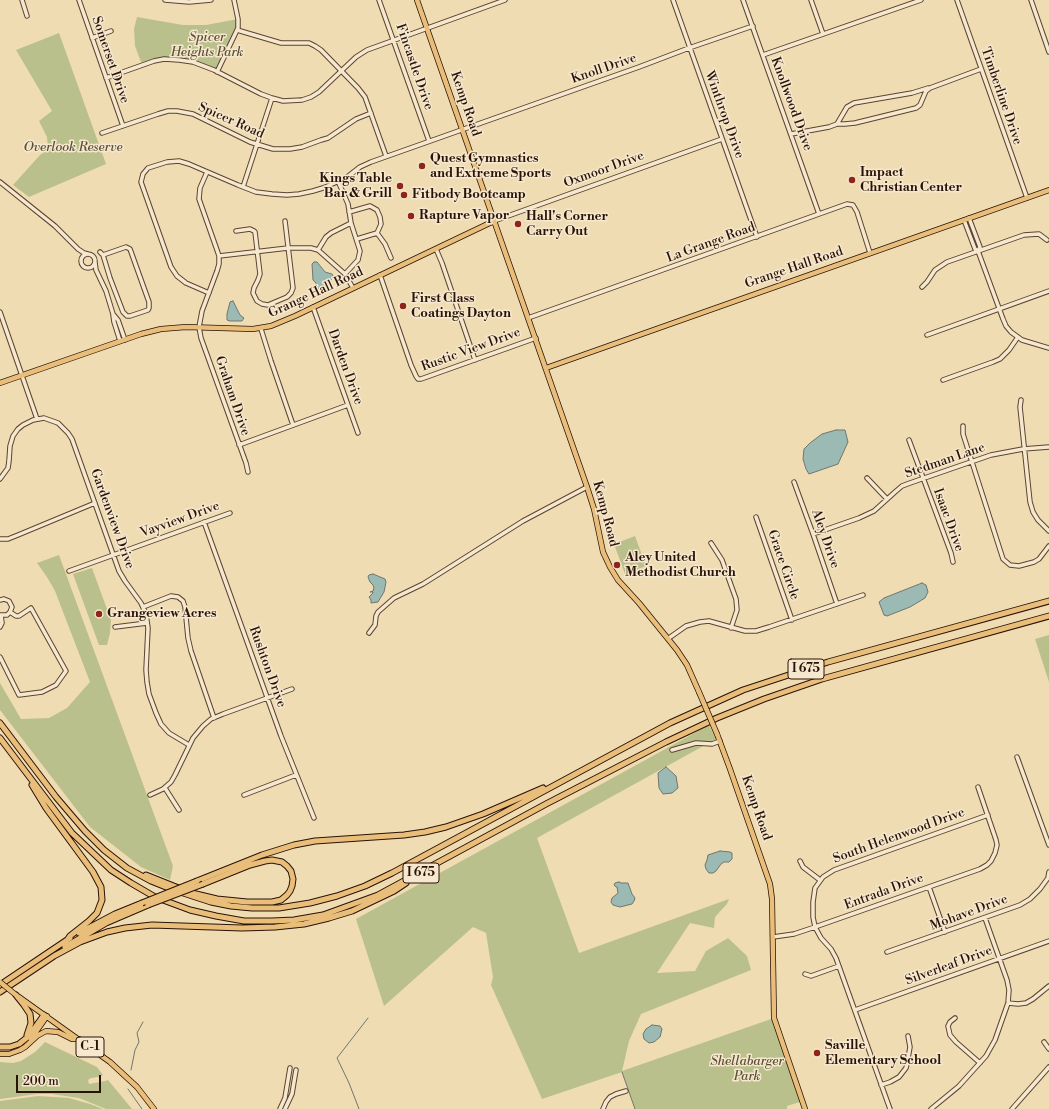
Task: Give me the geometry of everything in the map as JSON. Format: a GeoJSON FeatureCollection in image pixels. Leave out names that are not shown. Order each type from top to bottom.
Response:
{"type":"FeatureCollection","features":[{"type":"Feature","properties":{"kind":"highway","name":"I 675"},"geometry":{"type":"LineString","coordinates":[[0,723],[56,797],[85,831],[104,850],[127,868],[151,881],[211,902],[252,908],[279,908],[310,903],[337,896],[365,886],[392,873],[670,723],[743,690],[828,662],[1049,601]]}},
{"type":"Feature","properties":{"kind":"highway","name":"I 675"},"geometry":{"type":"LineString","coordinates":[[0,738],[72,833],[110,870],[131,883],[155,897],[190,910],[216,916],[244,921],[294,920],[323,915],[378,895],[553,800],[666,742],[717,718],[764,699],[822,679],[1049,616]]}},
{"type":"Feature","properties":{"kind":"highway"},"geometry":{"type":"LineString","coordinates":[[14,755],[46,808],[84,858],[100,884],[102,900],[98,910],[92,918],[68,939]]}},
{"type":"Feature","properties":{"kind":"highway"},"geometry":{"type":"LineString","coordinates":[[0,985],[68,939],[108,917],[262,855],[294,845],[315,841],[404,835],[446,827],[484,814],[576,773]]}},
{"type":"Feature","properties":{"kind":"highway"},"geometry":{"type":"LineString","coordinates":[[54,956],[76,939],[97,927],[148,905],[203,884],[250,865],[272,860],[282,862],[291,871],[293,879],[292,888],[285,897],[276,901],[246,902],[217,899],[181,889],[149,876],[104,850]]}},
{"type":"Feature","properties":{"kind":"highway"},"geometry":{"type":"LineString","coordinates":[[0,992],[54,956],[80,942],[99,935],[135,927],[162,925],[242,928],[304,924],[352,911],[394,891],[427,869]]}},
{"type":"Feature","properties":{"kind":"highway"},"geometry":{"type":"LineString","coordinates":[[16,995],[26,1008],[30,1017],[28,1040]]}},
{"type":"Feature","properties":{"kind":"highway"},"geometry":{"type":"LineString","coordinates":[[0,1047],[7,1048],[16,1046],[28,1040],[29,1036],[45,1016]]}},
{"type":"Feature","properties":{"kind":"main road","name":"Kemp Road"},"geometry":{"type":"LineString","coordinates":[[417,0],[587,487],[594,508],[601,545],[610,567],[618,580],[669,638],[686,665],[720,741],[770,882],[772,899],[774,1018],[805,1109]]}},
{"type":"Feature","properties":{"kind":"main road","name":"Grange Hall Road"},"geometry":{"type":"LineString","coordinates":[[546,368],[1049,190]]}},
{"type":"Feature","properties":{"kind":"main road","name":"Grange Hall Road"},"geometry":{"type":"LineString","coordinates":[[0,383],[161,329],[199,327],[261,329],[275,325],[494,221]]}},
{"type":"Feature","properties":{"kind":"main road","name":"C-1"},"geometry":{"type":"LineString","coordinates":[[0,982],[45,1016],[102,1055],[144,1094],[154,1109]]}},
{"type":"Feature","properties":{"kind":"main road"},"geometry":{"type":"LineString","coordinates":[[0,1054],[16,1052],[23,1048],[28,1040],[49,1031],[58,1032],[72,1039],[79,1039]]}},
{"type":"Feature","properties":{"kind":"street"},"geometry":{"type":"LineString","coordinates":[[22,0],[27,16]]}},
{"type":"Feature","properties":{"kind":"street","name":"Somerset Drive"},"geometry":{"type":"LineString","coordinates":[[79,0],[123,126]]}},
{"type":"Feature","properties":{"kind":"street"},"geometry":{"type":"LineString","coordinates":[[165,0],[189,2],[211,0]]}},
{"type":"Feature","properties":{"kind":"street"},"geometry":{"type":"LineString","coordinates":[[217,72],[237,30],[238,19],[234,0]]}},
{"type":"Feature","properties":{"kind":"street","name":"Fincastle Drive"},"geometry":{"type":"LineString","coordinates":[[379,0],[429,141]]}},
{"type":"Feature","properties":{"kind":"street"},"geometry":{"type":"LineString","coordinates":[[106,78],[149,63],[170,59],[188,61],[217,72],[272,98],[283,101],[302,100],[311,97],[323,89],[356,57],[366,50],[505,0]]}},
{"type":"Feature","properties":{"kind":"street","name":"Winthrop Drive"},"geometry":{"type":"LineString","coordinates":[[673,0],[757,237]]}},
{"type":"Feature","properties":{"kind":"street","name":"Knollwood Drive"},"geometry":{"type":"LineString","coordinates":[[744,0],[819,214]]}},
{"type":"Feature","properties":{"kind":"street"},"geometry":{"type":"LineString","coordinates":[[811,0],[823,34]]}},
{"type":"Feature","properties":{"kind":"street"},"geometry":{"type":"LineString","coordinates":[[763,55],[921,0]]}},
{"type":"Feature","properties":{"kind":"street","name":"Timberline Drive"},"geometry":{"type":"LineString","coordinates":[[957,0],[1027,198]]}},
{"type":"Feature","properties":{"kind":"street"},"geometry":{"type":"LineString","coordinates":[[1031,0],[1049,52]]}},
{"type":"Feature","properties":{"kind":"street","name":"Knoll Drive"},"geometry":{"type":"LineString","coordinates":[[208,293],[186,283],[174,272],[142,184],[142,176],[144,171],[148,168],[172,161],[186,163],[243,187],[265,194],[294,195],[313,191],[349,176],[366,164],[386,156],[639,68],[689,48],[753,26]]}},
{"type":"Feature","properties":{"kind":"street"},"geometry":{"type":"LineString","coordinates":[[237,30],[281,43],[311,44],[321,50],[362,93],[371,113],[386,156]]}},
{"type":"Feature","properties":{"kind":"street"},"geometry":{"type":"LineString","coordinates":[[92,38],[111,31]]}},
{"type":"Feature","properties":{"kind":"street"},"geometry":{"type":"LineString","coordinates":[[837,124],[848,107],[854,103],[912,93],[981,69]]}},
{"type":"Feature","properties":{"kind":"street"},"geometry":{"type":"LineString","coordinates":[[791,134],[829,127],[837,124],[855,123],[916,108],[920,105],[926,91],[930,88]]}},
{"type":"Feature","properties":{"kind":"street"},"geometry":{"type":"LineString","coordinates":[[243,187],[272,98]]}},
{"type":"Feature","properties":{"kind":"street","name":"Spicer Road"},"geometry":{"type":"LineString","coordinates":[[102,133],[164,112],[181,111],[193,114],[246,140],[282,150],[302,147],[328,138],[356,119],[371,113]]}},
{"type":"Feature","properties":{"kind":"street","name":"Oxmoor Drive"},"geometry":{"type":"LineString","coordinates":[[494,221],[722,139]]}},
{"type":"Feature","properties":{"kind":"street"},"geometry":{"type":"LineString","coordinates":[[199,327],[202,310],[219,264],[219,256],[199,199],[200,188],[207,172]]}},
{"type":"Feature","properties":{"kind":"street"},"geometry":{"type":"LineString","coordinates":[[338,181],[348,204],[351,223],[360,251],[358,260],[345,274]]}},
{"type":"Feature","properties":{"kind":"street"},"geometry":{"type":"LineString","coordinates":[[0,182],[55,226],[84,253],[92,256],[95,260],[95,266],[113,314],[118,320],[123,341]]}},
{"type":"Feature","properties":{"kind":"street","name":"La Grange Road"},"geometry":{"type":"LineString","coordinates":[[528,318],[847,204],[853,205],[857,212],[870,253]]}},
{"type":"Feature","properties":{"kind":"street"},"geometry":{"type":"LineString","coordinates":[[349,212],[370,206],[375,208],[379,213],[381,220],[380,227],[376,233],[357,239]]}},
{"type":"Feature","properties":{"kind":"street"},"geometry":{"type":"LineString","coordinates":[[969,218],[980,247],[978,251]]}},
{"type":"Feature","properties":{"kind":"street"},"geometry":{"type":"LineString","coordinates":[[964,220],[974,249],[978,251],[1006,326],[1018,337],[1049,348]]}},
{"type":"Feature","properties":{"kind":"street"},"geometry":{"type":"LineString","coordinates":[[236,231],[250,229],[254,231],[260,274],[254,288],[254,296],[259,303],[265,305],[270,304],[287,297],[292,290],[285,221]]}},
{"type":"Feature","properties":{"kind":"street"},"geometry":{"type":"LineString","coordinates":[[318,250],[326,237],[351,223]]}},
{"type":"Feature","properties":{"kind":"street"},"geometry":{"type":"LineString","coordinates":[[376,233],[385,244],[391,258]]}},
{"type":"Feature","properties":{"kind":"street"},"geometry":{"type":"LineString","coordinates":[[922,287],[935,270],[944,264],[978,251],[1026,234],[1039,234],[1044,236],[1047,240]]}},
{"type":"Feature","properties":{"kind":"street"},"geometry":{"type":"LineString","coordinates":[[126,247],[130,249],[149,302],[148,310],[130,316],[127,316],[123,312],[101,253],[126,247]]}},
{"type":"Feature","properties":{"kind":"street"},"geometry":{"type":"LineString","coordinates":[[219,256],[308,247],[318,250],[345,274],[353,288]]}},
{"type":"Feature","properties":{"kind":"street"},"geometry":{"type":"LineString","coordinates":[[78,248],[82,258],[82,265],[94,272],[99,277]]}},
{"type":"Feature","properties":{"kind":"street"},"geometry":{"type":"LineString","coordinates":[[436,249],[475,360]]}},
{"type":"Feature","properties":{"kind":"street"},"geometry":{"type":"LineString","coordinates":[[82,258],[88,254]]}},
{"type":"Feature","properties":{"kind":"street"},"geometry":{"type":"LineString","coordinates":[[88,268],[95,262]]}},
{"type":"Feature","properties":{"kind":"street","name":"Rustic View Drive"},"geometry":{"type":"LineString","coordinates":[[380,275],[418,379],[536,338]]}},
{"type":"Feature","properties":{"kind":"street"},"geometry":{"type":"LineString","coordinates":[[927,334],[1049,291]]}},
{"type":"Feature","properties":{"kind":"street","name":"Darden Drive"},"geometry":{"type":"LineString","coordinates":[[313,307],[358,433]]}},
{"type":"Feature","properties":{"kind":"street"},"geometry":{"type":"LineString","coordinates":[[0,312],[37,419],[23,425],[14,434],[10,446],[8,468],[0,479]]}},
{"type":"Feature","properties":{"kind":"street","name":"Graham Drive"},"geometry":{"type":"LineString","coordinates":[[199,327],[248,472]]}},
{"type":"Feature","properties":{"kind":"street"},"geometry":{"type":"LineString","coordinates":[[261,329],[293,425]]}},
{"type":"Feature","properties":{"kind":"street"},"geometry":{"type":"LineString","coordinates":[[943,380],[1000,359],[1018,337]]}},
{"type":"Feature","properties":{"kind":"street"},"geometry":{"type":"LineString","coordinates":[[1021,400],[1020,407],[1029,496],[1032,508],[1038,520],[1049,530]]}},
{"type":"Feature","properties":{"kind":"street"},"geometry":{"type":"LineString","coordinates":[[239,445],[348,405]]}},
{"type":"Feature","properties":{"kind":"street","name":"Gardenview Drive"},"geometry":{"type":"LineString","coordinates":[[37,419],[44,418],[60,424],[72,439],[122,577],[143,607],[148,633],[146,670],[147,686],[157,716],[165,728],[174,736],[189,745]]}},
{"type":"Feature","properties":{"kind":"street"},"geometry":{"type":"LineString","coordinates":[[963,426],[963,434],[1004,561],[1010,565],[1016,566],[1034,562],[1041,557],[1049,546]]}},
{"type":"Feature","properties":{"kind":"street","name":"Isaac Drive"},"geometry":{"type":"LineString","coordinates":[[909,440],[953,562]]}},
{"type":"Feature","properties":{"kind":"street","name":"Stedman Lane"},"geometry":{"type":"LineString","coordinates":[[813,534],[874,511],[902,486],[998,453],[1049,447]]}},
{"type":"Feature","properties":{"kind":"street"},"geometry":{"type":"LineString","coordinates":[[867,478],[887,499]]}},
{"type":"Feature","properties":{"kind":"street","name":"Aley Drive"},"geometry":{"type":"LineString","coordinates":[[794,482],[837,604]]}},
{"type":"Feature","properties":{"kind":"street"},"geometry":{"type":"LineString","coordinates":[[369,633],[375,625],[378,612],[394,598],[423,584],[523,521],[587,487]]}},
{"type":"Feature","properties":{"kind":"street"},"geometry":{"type":"LineString","coordinates":[[0,539],[8,539],[95,503]]}},
{"type":"Feature","properties":{"kind":"street","name":"Vayview Drive"},"geometry":{"type":"LineString","coordinates":[[69,571],[230,513]]}},
{"type":"Feature","properties":{"kind":"street","name":"Grace Circle"},"geometry":{"type":"LineString","coordinates":[[756,517],[792,620]]}},
{"type":"Feature","properties":{"kind":"street","name":"Rushton Drive"},"geometry":{"type":"LineString","coordinates":[[204,522],[267,698],[314,818]]}},
{"type":"Feature","properties":{"kind":"street"},"geometry":{"type":"LineString","coordinates":[[711,543],[722,560],[736,599],[736,610],[731,628]]}},
{"type":"Feature","properties":{"kind":"street"},"geometry":{"type":"LineString","coordinates":[[669,638],[686,626],[700,622],[712,622],[745,631],[756,631],[863,595]]}},
{"type":"Feature","properties":{"kind":"street"},"geometry":{"type":"LineString","coordinates":[[143,607],[171,596],[178,597],[183,601],[191,651],[214,718]]}},
{"type":"Feature","properties":{"kind":"street"},"geometry":{"type":"LineString","coordinates":[[0,600],[4,599],[9,601],[12,607],[7,615],[0,615],[2,623],[0,627]]}},
{"type":"Feature","properties":{"kind":"street"},"geometry":{"type":"LineString","coordinates":[[0,657],[19,695],[42,692],[56,685],[66,671],[31,608],[19,616],[16,616],[10,612]]}},
{"type":"Feature","properties":{"kind":"street"},"geometry":{"type":"LineString","coordinates":[[115,627],[147,623]]}},
{"type":"Feature","properties":{"kind":"street"},"geometry":{"type":"LineString","coordinates":[[150,795],[165,788],[173,779],[189,745],[199,730],[214,718],[292,689]]}},
{"type":"Feature","properties":{"kind":"street"},"geometry":{"type":"LineString","coordinates":[[672,750],[696,743],[712,744],[720,741]]}},
{"type":"Feature","properties":{"kind":"street"},"geometry":{"type":"LineString","coordinates":[[1017,756],[1049,845]]}},
{"type":"Feature","properties":{"kind":"street"},"geometry":{"type":"LineString","coordinates":[[244,795],[296,774]]}},
{"type":"Feature","properties":{"kind":"street"},"geometry":{"type":"LineString","coordinates":[[978,787],[988,815]]}},
{"type":"Feature","properties":{"kind":"street"},"geometry":{"type":"LineString","coordinates":[[165,788],[179,810]]}},
{"type":"Feature","properties":{"kind":"street","name":"Entrada Drive"},"geometry":{"type":"LineString","coordinates":[[772,937],[794,934],[984,867],[991,861],[997,845],[988,815]]}},
{"type":"Feature","properties":{"kind":"street","name":"South Helenwood Drive"},"geometry":{"type":"LineString","coordinates":[[820,880],[826,874],[834,870],[988,815]]}},
{"type":"Feature","properties":{"kind":"street"},"geometry":{"type":"LineString","coordinates":[[800,861],[803,867],[820,880],[813,898],[813,917],[815,927],[821,938],[834,954],[839,966],[890,1109]]}},
{"type":"Feature","properties":{"kind":"street"},"geometry":{"type":"LineString","coordinates":[[1048,878],[1049,872]]}},
{"type":"Feature","properties":{"kind":"street","name":"Mohave Drive"},"geometry":{"type":"LineString","coordinates":[[887,952],[1020,905],[1026,902],[1040,889],[1048,878]]}},
{"type":"Feature","properties":{"kind":"street"},"geometry":{"type":"LineString","coordinates":[[929,887],[945,932]]}},
{"type":"Feature","properties":{"kind":"street"},"geometry":{"type":"LineString","coordinates":[[931,1109],[964,1081],[991,1048],[1008,1003],[1008,985],[985,918]]}},
{"type":"Feature","properties":{"kind":"street","name":"Silverleaf Drive"},"geometry":{"type":"LineString","coordinates":[[855,1010],[1049,941]]}},
{"type":"Feature","properties":{"kind":"street"},"geometry":{"type":"LineString","coordinates":[[805,974],[811,976],[839,966]]}},
{"type":"Feature","properties":{"kind":"street"},"geometry":{"type":"LineString","coordinates":[[1008,1003],[1026,1003],[1049,986]]}},
{"type":"Feature","properties":{"kind":"street"},"geometry":{"type":"LineString","coordinates":[[955,1018],[948,1026],[950,1035],[980,1063]]}},
{"type":"Feature","properties":{"kind":"street"},"geometry":{"type":"LineString","coordinates":[[881,1085],[899,1077],[906,1068],[910,1047],[908,1036]]}},
{"type":"Feature","properties":{"kind":"street"},"geometry":{"type":"LineString","coordinates":[[1044,1042],[1049,1049]]}},
{"type":"Feature","properties":{"kind":"street"},"geometry":{"type":"LineString","coordinates":[[1012,1109],[1049,1067]]}},
{"type":"Feature","properties":{"kind":"street"},"geometry":{"type":"LineString","coordinates":[[280,1109],[285,1098],[290,1068]]}},
{"type":"Feature","properties":{"kind":"street"},"geometry":{"type":"LineString","coordinates":[[286,1109],[292,1094],[296,1070]]}},
{"type":"Feature","properties":{"kind":"street"},"geometry":{"type":"LineString","coordinates":[[603,1109],[610,1097],[626,1091]]}},
{"type":"Feature","properties":{"kind":"street"},"geometry":{"type":"LineString","coordinates":[[938,1104],[941,1109]]}},
{"type":"Feature","properties":{"kind":"green space","name":"Spicer Heights Park"},"geometry":{"type":"Polygon","coordinates":[[[137,17],[183,25],[206,25],[238,19],[238,25],[217,72],[192,62],[170,59],[149,63],[141,62],[135,46],[134,29],[137,17]]]}},
{"type":"Feature","properties":{"kind":"green space","name":"Overlook Reserve"},"geometry":{"type":"Polygon","coordinates":[[[59,33],[106,164],[29,197],[13,185],[40,155],[48,149],[47,137],[39,121],[52,111],[16,50],[59,33]]]}},
{"type":"Feature","properties":{"kind":"green space"},"geometry":{"type":"Polygon","coordinates":[[[635,536],[646,566],[625,574],[614,544],[635,536]]]}},
{"type":"Feature","properties":{"kind":"green space"},"geometry":{"type":"Polygon","coordinates":[[[59,555],[173,866],[170,880],[141,867],[90,827],[0,710],[0,683],[21,719],[49,718],[67,708],[90,682],[55,591],[37,563],[59,555]]]}},
{"type":"Feature","properties":{"kind":"green space","name":"Grangeview Acres"},"geometry":{"type":"Polygon","coordinates":[[[92,568],[111,620],[107,645],[99,645],[73,574],[92,568]]]}},
{"type":"Feature","properties":{"kind":"green space"},"geometry":{"type":"Polygon","coordinates":[[[1049,635],[1049,682],[1035,639],[1049,635]]]}},
{"type":"Feature","properties":{"kind":"green space","name":"Shellabarger Park"},"geometry":{"type":"Polygon","coordinates":[[[709,725],[716,739],[537,838],[579,953],[729,899],[727,904],[715,917],[714,928],[690,923],[657,973],[695,971],[706,951],[728,938],[747,956],[751,970],[641,1014],[629,1041],[622,1071],[774,1018],[803,1101],[787,1106],[787,1109],[635,1109],[622,1072],[542,1099],[491,985],[493,977],[486,933],[473,927],[384,1006],[356,919],[709,725]]]}},
{"type":"Feature","properties":{"kind":"green space"},"geometry":{"type":"Polygon","coordinates":[[[45,1042],[97,1067],[103,1075],[91,1078],[88,1080],[89,1084],[108,1080],[132,1109],[106,1109],[79,1098],[52,1094],[37,1094],[0,1099],[0,1062],[13,1063],[21,1061],[35,1052],[45,1042]]]}},
{"type":"Feature","properties":{"kind":"green space"},"geometry":{"type":"Polygon","coordinates":[[[38,1096],[69,1098],[103,1109],[0,1109],[0,1101],[38,1096]]]}},
{"type":"Feature","properties":{"kind":"water"},"geometry":{"type":"Polygon","coordinates":[[[317,262],[325,272],[332,274],[334,277],[322,289],[318,289],[313,280],[312,264],[317,262]]]}},
{"type":"Feature","properties":{"kind":"water"},"geometry":{"type":"Polygon","coordinates":[[[233,301],[240,315],[244,318],[242,321],[227,320],[230,302],[233,301]]]}},
{"type":"Feature","properties":{"kind":"water"},"geometry":{"type":"Polygon","coordinates":[[[836,430],[845,430],[848,442],[838,464],[809,474],[803,459],[804,449],[822,434],[836,430]]]}},
{"type":"Feature","properties":{"kind":"water"},"geometry":{"type":"Polygon","coordinates":[[[373,574],[385,579],[386,582],[384,592],[378,602],[371,603],[369,597],[373,592],[370,592],[373,591],[374,588],[368,577],[369,575],[373,574]]]}},
{"type":"Feature","properties":{"kind":"water"},"geometry":{"type":"Polygon","coordinates":[[[922,583],[926,585],[928,592],[925,598],[910,607],[887,616],[884,615],[879,602],[884,598],[922,583]]]}},
{"type":"Feature","properties":{"kind":"water"},"geometry":{"type":"Polygon","coordinates":[[[666,767],[676,776],[678,788],[672,793],[663,794],[659,788],[658,773],[666,767]]]}},
{"type":"Feature","properties":{"kind":"water"},"geometry":{"type":"Polygon","coordinates":[[[720,851],[732,853],[732,859],[729,862],[724,862],[721,864],[713,873],[709,873],[705,865],[708,855],[720,851]]]}},
{"type":"Feature","properties":{"kind":"water"},"geometry":{"type":"Polygon","coordinates":[[[615,883],[628,883],[635,898],[632,904],[620,907],[613,905],[611,902],[612,898],[618,893],[617,887],[614,885],[615,883]]]}},
{"type":"Feature","properties":{"kind":"water"},"geometry":{"type":"Polygon","coordinates":[[[652,1025],[660,1026],[662,1029],[660,1037],[654,1042],[649,1043],[644,1039],[643,1034],[646,1029],[652,1025]]]}},
{"type":"Feature","properties":{"kind":"waterway"},"geometry":{"type":"LineString","coordinates":[[359,1109],[337,1058],[368,1018]]}},
{"type":"Feature","properties":{"kind":"waterway"},"geometry":{"type":"LineString","coordinates":[[131,1070],[135,1050],[139,1042],[137,1033],[143,1022]]}},
{"type":"Feature","properties":{"kind":"waterway"},"geometry":{"type":"LineString","coordinates":[[622,1072],[635,1109]]}},
{"type":"Feature","properties":{"kind":"waterway"},"geometry":{"type":"LineString","coordinates":[[128,1089],[142,1109]]}},
{"type":"Feature","properties":{"kind":"place","name":"Quest Gymnastics and Extreme Sports"},"geometry":{"type":"Point","coordinates":[422,166]}},
{"type":"Feature","properties":{"kind":"place","name":"Impact Christian Center"},"geometry":{"type":"Point","coordinates":[852,180]}},
{"type":"Feature","properties":{"kind":"place","name":"Kings Table Bar & Grill"},"geometry":{"type":"Point","coordinates":[400,186]}},
{"type":"Feature","properties":{"kind":"place","name":"Fitbody Bootcamp"},"geometry":{"type":"Point","coordinates":[404,195]}},
{"type":"Feature","properties":{"kind":"place","name":"Rapture Vapor"},"geometry":{"type":"Point","coordinates":[411,216]}},
{"type":"Feature","properties":{"kind":"place","name":"Hall's Corner Carry Out"},"geometry":{"type":"Point","coordinates":[518,224]}},
{"type":"Feature","properties":{"kind":"place","name":"First Class Coatings Dayton"},"geometry":{"type":"Point","coordinates":[403,306]}},
{"type":"Feature","properties":{"kind":"place","name":"Aley United Methodist Church"},"geometry":{"type":"Point","coordinates":[617,565]}},
{"type":"Feature","properties":{"kind":"place","name":"Grangeview Acres"},"geometry":{"type":"Point","coordinates":[99,614]}},
{"type":"Feature","properties":{"kind":"place","name":"Saville Elementary School"},"geometry":{"type":"Point","coordinates":[817,1053]}}]}
